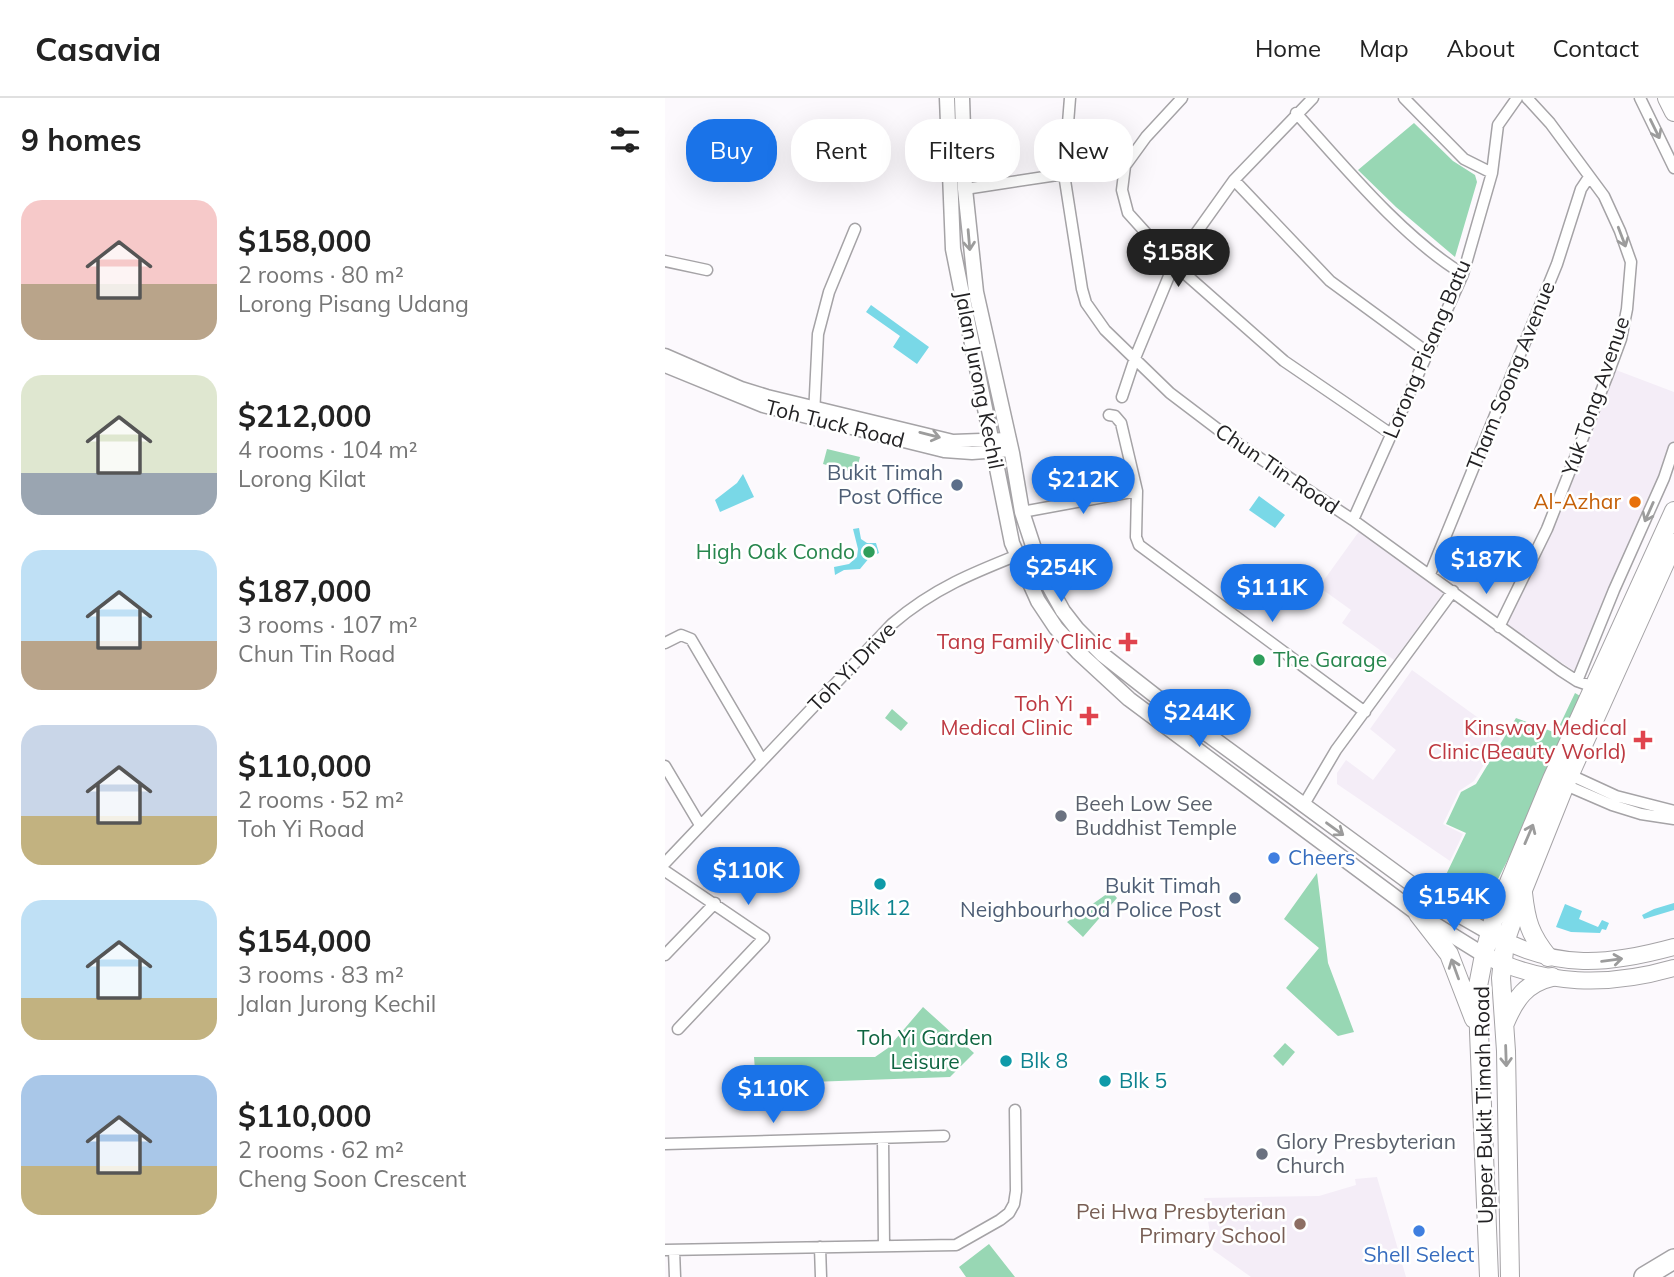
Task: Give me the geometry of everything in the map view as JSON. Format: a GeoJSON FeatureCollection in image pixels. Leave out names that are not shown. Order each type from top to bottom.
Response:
{"type":"FeatureCollection","features":[{"type":"Feature","properties":{"kind":"highway"},"geometry":{"type":"LineString","coordinates":[[1667,98],[1674,112]]}},
{"type":"Feature","properties":{"kind":"highway","name":"Upper Bukit Timah Road"},"geometry":{"type":"LineString","coordinates":[[1489,1277],[1478,986],[1484,955],[1498,938],[1514,889],[1561,777],[1594,687],[1674,511]]}},
{"type":"Feature","properties":{"kind":"highway","name":"Upper Bukit Timah Road"},"geometry":{"type":"LineString","coordinates":[[1561,777],[1674,543]]}},
{"type":"Feature","properties":{"kind":"highway"},"geometry":{"type":"LineString","coordinates":[[1436,902],[1466,904],[1514,889],[1529,929],[1548,957]]}},
{"type":"Feature","properties":{"kind":"highway"},"geometry":{"type":"LineString","coordinates":[[1418,914],[1449,954],[1479,1032]]}},
{"type":"Feature","properties":{"kind":"highway","name":"Upper Bukit Timah Road"},"geometry":{"type":"LineString","coordinates":[[1498,938],[1505,1023],[1510,1277]]}},
{"type":"Feature","properties":{"kind":"highway"},"geometry":{"type":"LineString","coordinates":[[1505,1023],[1521,992],[1532,984],[1552,977]]}},
{"type":"Feature","properties":{"kind":"highway"},"geometry":{"type":"LineString","coordinates":[[1644,1277],[1674,1259]]}},
{"type":"Feature","properties":{"kind":"main road","name":"Jalan Jurong Kechil"},"geometry":{"type":"LineString","coordinates":[[947,98],[953,249],[1006,514],[1016,556],[1038,601],[1056,628],[1129,699],[1418,914],[1484,955],[1501,964],[1552,977],[1586,982],[1606,981],[1674,968]]}},
{"type":"Feature","properties":{"kind":"main road","name":"Jalan Jurong Kechil"},"geometry":{"type":"LineString","coordinates":[[963,98],[965,189],[976,292],[1022,512],[1033,550],[1049,589],[1077,629],[1103,655],[1303,806],[1436,902],[1498,938],[1548,957],[1588,963],[1640,956],[1674,947]]}},
{"type":"Feature","properties":{"kind":"street","name":"Chun Tin Road"},"geometry":{"type":"LineString","coordinates":[[1068,119],[1070,98]]}},
{"type":"Feature","properties":{"kind":"street"},"geometry":{"type":"LineString","coordinates":[[1182,98],[1146,137],[1125,166],[1122,190],[1128,213],[1174,264],[1284,361],[1391,434]]}},
{"type":"Feature","properties":{"kind":"street"},"geometry":{"type":"LineString","coordinates":[[1122,397],[1174,264],[1234,180],[1313,98]]}},
{"type":"Feature","properties":{"kind":"street"},"geometry":{"type":"LineString","coordinates":[[1404,98],[1464,159],[1492,173]]}},
{"type":"Feature","properties":{"kind":"street","name":"Lorong Pisang Batu"},"geometry":{"type":"LineString","coordinates":[[1353,520],[1463,274],[1492,173],[1498,125],[1517,98]]}},
{"type":"Feature","properties":{"kind":"street","name":"Yuk Tong Avenue"},"geometry":{"type":"LineString","coordinates":[[1499,627],[1548,530],[1621,338],[1631,262],[1604,196],[1550,122],[1527,98]]}},
{"type":"Feature","properties":{"kind":"street"},"geometry":{"type":"LineString","coordinates":[[1640,98],[1674,168]]}},
{"type":"Feature","properties":{"kind":"street"},"geometry":{"type":"LineString","coordinates":[[1296,113],[1352,176],[1416,239],[1463,274]]}},
{"type":"Feature","properties":{"kind":"street","name":"Tham Soong Avenue"},"geometry":{"type":"LineString","coordinates":[[1430,574],[1557,264],[1581,190],[1589,177]]}},
{"type":"Feature","properties":{"kind":"street"},"geometry":{"type":"LineString","coordinates":[[965,189],[1034,179]]}},
{"type":"Feature","properties":{"kind":"street"},"geometry":{"type":"LineString","coordinates":[[1234,180],[1330,281],[1427,352]]}},
{"type":"Feature","properties":{"kind":"street","name":"Chun Tin Road"},"geometry":{"type":"LineString","coordinates":[[1065,182],[1086,303],[1105,330],[1170,393],[1228,437],[1430,574],[1499,627],[1577,681],[1594,687]]}},
{"type":"Feature","properties":{"kind":"street"},"geometry":{"type":"LineString","coordinates":[[815,412],[814,376],[818,334],[829,292],[855,229]]}},
{"type":"Feature","properties":{"kind":"street"},"geometry":{"type":"LineString","coordinates":[[665,261],[707,270]]}},
{"type":"Feature","properties":{"kind":"street","name":"Toh Tuck Road"},"geometry":{"type":"LineString","coordinates":[[665,355],[741,388],[944,451],[972,453],[993,446],[1010,445]]}},
{"type":"Feature","properties":{"kind":"street","name":"Toh Tuck Road"},"geometry":{"type":"LineString","coordinates":[[665,366],[763,406],[815,412]]}},
{"type":"Feature","properties":{"kind":"street"},"geometry":{"type":"LineString","coordinates":[[1109,415],[1115,416],[1121,423],[1137,491],[1136,537],[1139,545],[1365,712]]}},
{"type":"Feature","properties":{"kind":"street"},"geometry":{"type":"LineString","coordinates":[[1577,681],[1664,478],[1674,448]]}},
{"type":"Feature","properties":{"kind":"street"},"geometry":{"type":"LineString","coordinates":[[1022,512],[1137,491]]}},
{"type":"Feature","properties":{"kind":"street","name":"Toh Yi Drive"},"geometry":{"type":"LineString","coordinates":[[665,863],[912,607],[958,579],[1033,550]]}},
{"type":"Feature","properties":{"kind":"street"},"geometry":{"type":"LineString","coordinates":[[1303,806],[1336,750],[1453,591]]}},
{"type":"Feature","properties":{"kind":"street"},"geometry":{"type":"LineString","coordinates":[[665,643],[681,635],[691,639],[762,760]]}},
{"type":"Feature","properties":{"kind":"street"},"geometry":{"type":"LineString","coordinates":[[665,766],[700,825]]}},
{"type":"Feature","properties":{"kind":"street"},"geometry":{"type":"LineString","coordinates":[[1561,777],[1616,796],[1674,811]]}},
{"type":"Feature","properties":{"kind":"street"},"geometry":{"type":"LineString","coordinates":[[1561,777],[1612,805],[1641,814],[1674,819]]}},
{"type":"Feature","properties":{"kind":"street"},"geometry":{"type":"LineString","coordinates":[[665,871],[764,938],[678,1029]]}},
{"type":"Feature","properties":{"kind":"street"},"geometry":{"type":"LineString","coordinates":[[665,955],[715,904]]}},
{"type":"Feature","properties":{"kind":"street"},"geometry":{"type":"LineString","coordinates":[[675,1277],[670,1250],[956,1245],[1009,1213],[1014,1204],[1015,1110]]}},
{"type":"Feature","properties":{"kind":"street"},"geometry":{"type":"LineString","coordinates":[[665,1144],[944,1136]]}},
{"type":"Feature","properties":{"kind":"street"},"geometry":{"type":"LineString","coordinates":[[883,1138],[884,1246]]}},
{"type":"Feature","properties":{"kind":"street"},"geometry":{"type":"LineString","coordinates":[[820,1247],[821,1277]]}},
{"type":"Feature","properties":{"kind":"shaded area"},"geometry":{"type":"Polygon","coordinates":[[[1616,370],[1674,392],[1674,440],[1662,477],[1576,672],[1499,622],[1616,370]]]}},
{"type":"Feature","properties":{"kind":"shaded area"},"geometry":{"type":"Polygon","coordinates":[[[1360,530],[1444,592],[1394,660],[1342,623],[1351,610],[1319,587],[1360,530]]]}},
{"type":"Feature","properties":{"kind":"shaded area"},"geometry":{"type":"Polygon","coordinates":[[[1412,670],[1502,735],[1474,781],[1459,791],[1443,824],[1463,834],[1450,861],[1337,784],[1337,773],[1346,760],[1373,780],[1396,750],[1370,729],[1412,670]]]}},
{"type":"Feature","properties":{"kind":"shaded area","name":"Pei Hwa Presbyterian Primary School"},"geometry":{"type":"Polygon","coordinates":[[[1377,1177],[1406,1277],[1251,1277],[1213,1250],[1204,1198],[1319,1196],[1356,1185],[1355,1179],[1377,1177]]]}},
{"type":"Feature","properties":{"kind":"green space"},"geometry":{"type":"Polygon","coordinates":[[[1414,123],[1453,161],[1475,175],[1477,182],[1455,257],[1396,207],[1358,170],[1414,123]]]}},
{"type":"Feature","properties":{"kind":"green space"},"geometry":{"type":"Polygon","coordinates":[[[827,449],[860,457],[856,473],[823,464],[827,449]]]}},
{"type":"Feature","properties":{"kind":"green space"},"geometry":{"type":"Polygon","coordinates":[[[1575,693],[1582,697],[1583,711],[1494,887],[1468,889],[1443,881],[1466,833],[1446,824],[1461,792],[1476,784],[1516,718],[1556,733],[1575,693]]]}},
{"type":"Feature","properties":{"kind":"green space"},"geometry":{"type":"Polygon","coordinates":[[[892,709],[908,723],[901,731],[885,718],[892,709]]]}},
{"type":"Feature","properties":{"kind":"green space"},"geometry":{"type":"Polygon","coordinates":[[[1317,873],[1328,963],[1354,1032],[1338,1036],[1286,988],[1319,948],[1284,919],[1317,873]]]}},
{"type":"Feature","properties":{"kind":"green space"},"geometry":{"type":"Polygon","coordinates":[[[1111,891],[1117,898],[1083,937],[1067,922],[1111,891]]]}},
{"type":"Feature","properties":{"kind":"green space","name":"Toh Yi Garden Leisure"},"geometry":{"type":"Polygon","coordinates":[[[923,1007],[974,1053],[950,1077],[756,1084],[754,1057],[875,1057],[888,1048],[923,1007]]]}},
{"type":"Feature","properties":{"kind":"green space"},"geometry":{"type":"Polygon","coordinates":[[[1285,1043],[1295,1052],[1283,1066],[1273,1056],[1285,1043]]]}},
{"type":"Feature","properties":{"kind":"green space"},"geometry":{"type":"Polygon","coordinates":[[[989,1244],[1015,1277],[966,1277],[959,1267],[989,1244]]]}},
{"type":"Feature","properties":{"kind":"water"},"geometry":{"type":"Polygon","coordinates":[[[871,305],[929,347],[917,364],[893,347],[900,336],[866,312],[871,305]]]}},
{"type":"Feature","properties":{"kind":"water"},"geometry":{"type":"Polygon","coordinates":[[[743,474],[754,497],[720,512],[715,500],[737,483],[743,474]]]}},
{"type":"Feature","properties":{"kind":"water"},"geometry":{"type":"Polygon","coordinates":[[[1259,496],[1285,515],[1275,528],[1249,510],[1259,496]]]}},
{"type":"Feature","properties":{"kind":"water","name":"High Oak Condo"},"geometry":{"type":"Polygon","coordinates":[[[859,528],[861,539],[867,543],[876,543],[879,553],[870,557],[860,569],[844,570],[835,575],[834,567],[849,564],[857,557],[858,549],[853,529],[859,528]]]}},
{"type":"Feature","properties":{"kind":"water"},"geometry":{"type":"Polygon","coordinates":[[[1674,903],[1674,910],[1644,919],[1642,915],[1654,909],[1674,903]]]}},
{"type":"Feature","properties":{"kind":"water"},"geometry":{"type":"Polygon","coordinates":[[[1565,904],[1582,911],[1579,919],[1598,927],[1602,920],[1609,923],[1606,930],[1602,929],[1600,933],[1571,932],[1556,927],[1565,904]]]}},
{"type":"Feature","properties":{"kind":"place","name":"Bukit Timah Post Office"},"geometry":{"type":"Point","coordinates":[957,485]}},
{"type":"Feature","properties":{"kind":"place","name":"Al-Azhar"},"geometry":{"type":"Point","coordinates":[1635,502]}},
{"type":"Feature","properties":{"kind":"place","name":"High Oak Condo"},"geometry":{"type":"Point","coordinates":[869,552]}},
{"type":"Feature","properties":{"kind":"place","name":"Tang Family Clinic"},"geometry":{"type":"Point","coordinates":[1128,642]}},
{"type":"Feature","properties":{"kind":"place","name":"The Garage"},"geometry":{"type":"Point","coordinates":[1259,660]}},
{"type":"Feature","properties":{"kind":"place","name":"Toh Yi Medical Clinic"},"geometry":{"type":"Point","coordinates":[1089,716]}},
{"type":"Feature","properties":{"kind":"place","name":"Kinsway Medical Clinic(Beauty World)"},"geometry":{"type":"Point","coordinates":[1643,740]}},
{"type":"Feature","properties":{"kind":"place","name":"Beeh Low See Buddhist Temple"},"geometry":{"type":"Point","coordinates":[1061,816]}},
{"type":"Feature","properties":{"kind":"place","name":"Cheers"},"geometry":{"type":"Point","coordinates":[1274,858]}},
{"type":"Feature","properties":{"kind":"place","name":"Blk 12"},"geometry":{"type":"Point","coordinates":[880,884]}},
{"type":"Feature","properties":{"kind":"place","name":"Bukit Timah Neighbourhood Police Post"},"geometry":{"type":"Point","coordinates":[1235,898]}},
{"type":"Feature","properties":{"kind":"place","name":"Blk 8"},"geometry":{"type":"Point","coordinates":[1006,1061]}},
{"type":"Feature","properties":{"kind":"place","name":"Blk 5"},"geometry":{"type":"Point","coordinates":[1105,1081]}},
{"type":"Feature","properties":{"kind":"place","name":"Glory Presbyterian Church"},"geometry":{"type":"Point","coordinates":[1262,1154]}},
{"type":"Feature","properties":{"kind":"place","name":"Pei Hwa Presbyterian Primary School"},"geometry":{"type":"Point","coordinates":[1300,1224]}},
{"type":"Feature","properties":{"kind":"place","name":"Shell Select"},"geometry":{"type":"Point","coordinates":[1419,1231]}}]}
